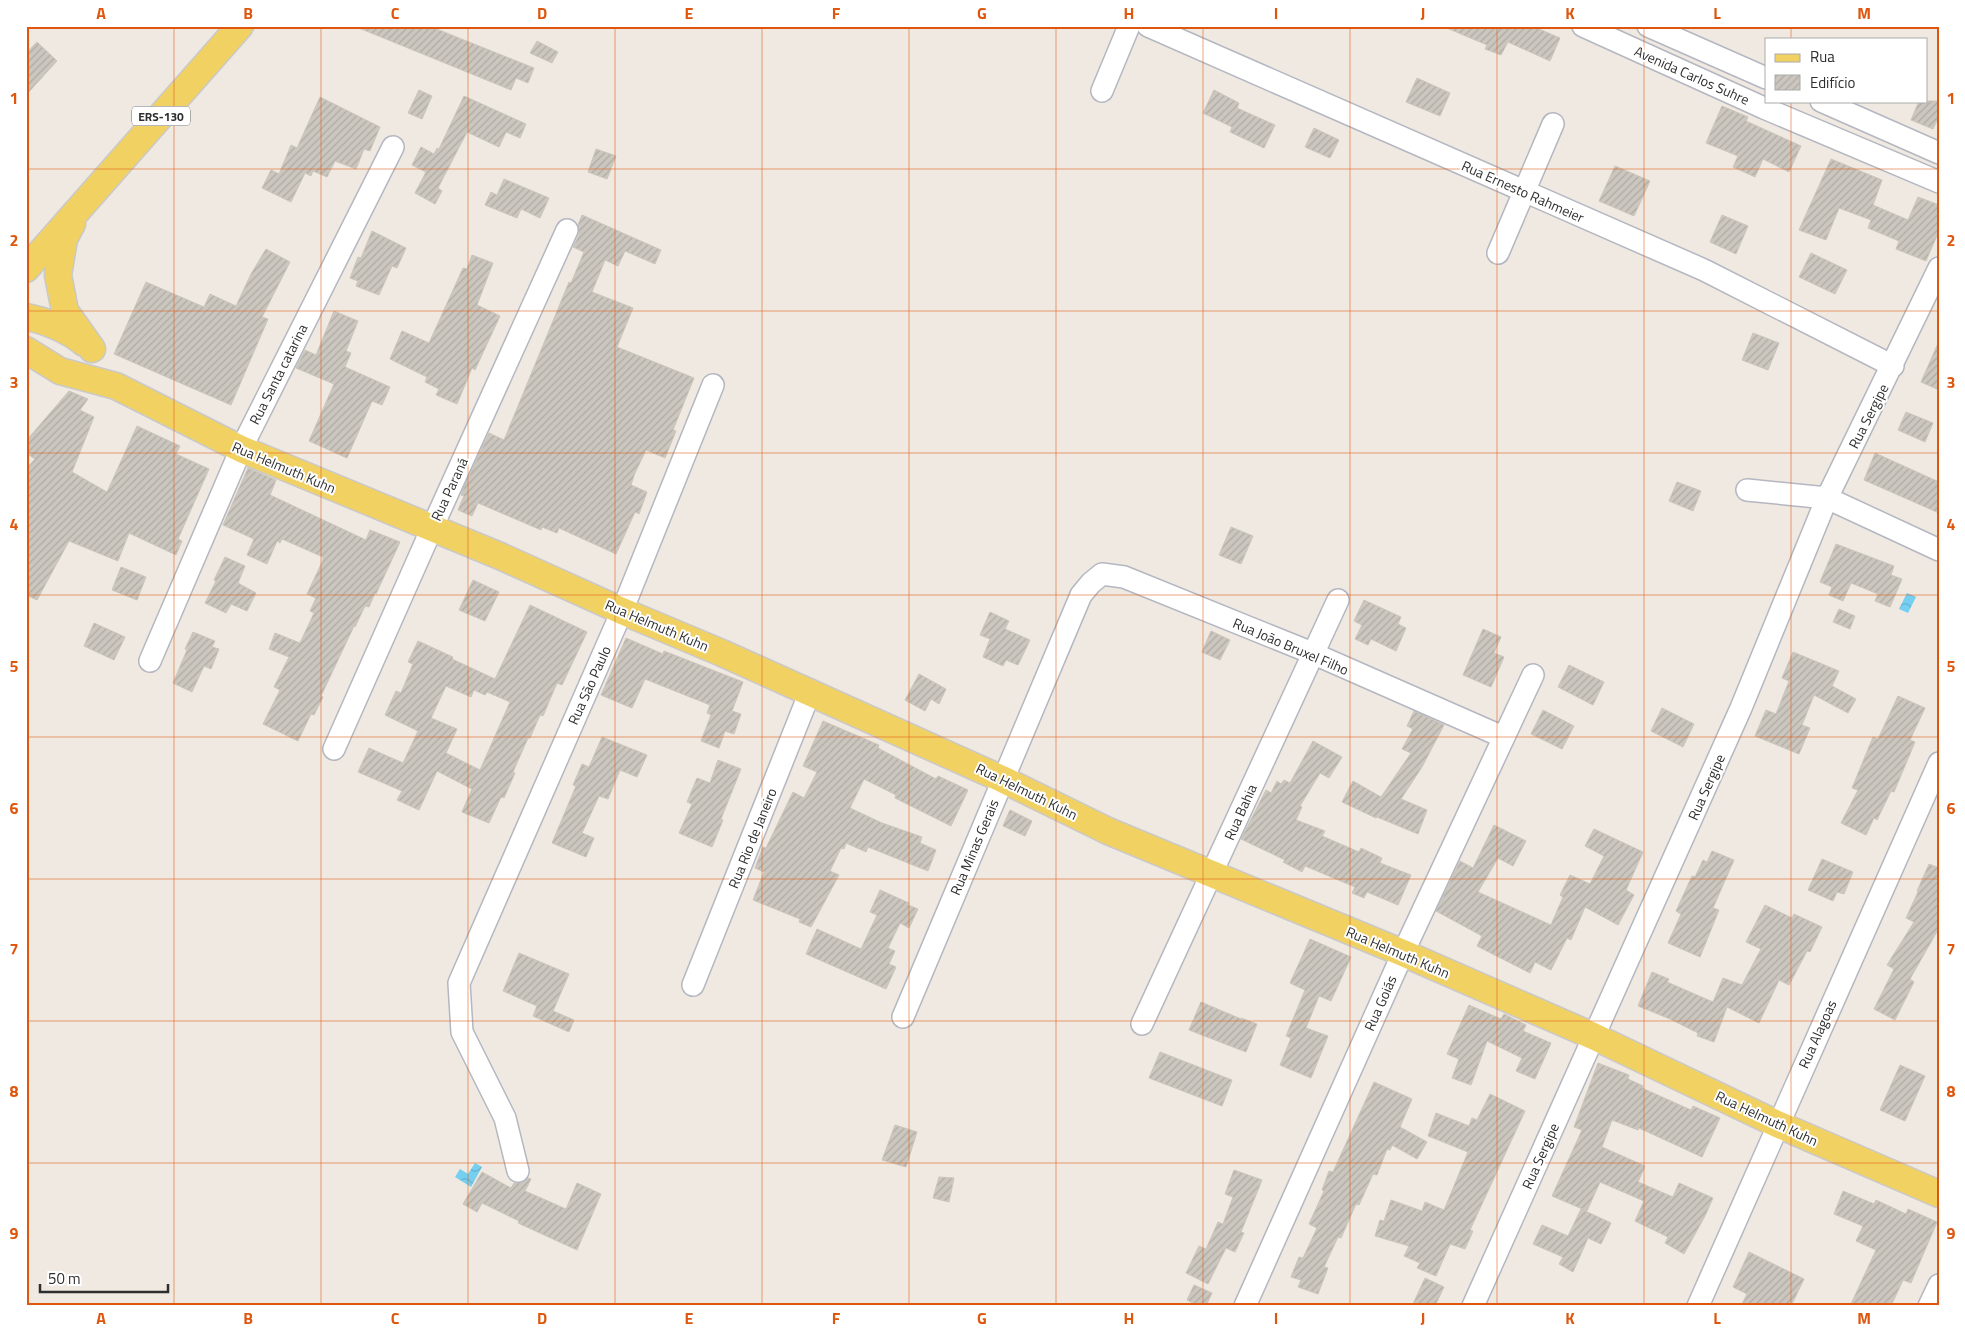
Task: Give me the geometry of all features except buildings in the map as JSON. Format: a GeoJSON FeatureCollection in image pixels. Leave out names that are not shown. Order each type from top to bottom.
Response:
{"type":"FeatureCollection","features":[{"type":"Feature","properties":{"kind":"main road","name":"ERS-130"},"geometry":{"type":"LineString","coordinates":[[26,269],[240,26]]}},
{"type":"Feature","properties":{"kind":"main road"},"geometry":{"type":"LineString","coordinates":[[81,206],[64,239],[58,275],[65,311],[92,350]]}},
{"type":"Feature","properties":{"kind":"main road","name":"Rua Helmuth Kuhn"},"geometry":{"type":"LineString","coordinates":[[26,317],[35,318],[77,337],[92,350],[116,386]]}},
{"type":"Feature","properties":{"kind":"main road","name":"Rua Helmuth Kuhn"},"geometry":{"type":"LineString","coordinates":[[26,350],[60,371],[116,386],[241,449],[432,528],[810,692],[1002,778],[1108,831],[1212,873],[1302,913],[1403,953],[1593,1036],[1777,1124],[1939,1194]]}},
{"type":"Feature","properties":{"kind":"main road"},"geometry":{"type":"LineString","coordinates":[[26,368],[60,371]]}},
{"type":"Feature","properties":{"kind":"street"},"geometry":{"type":"LineString","coordinates":[[1102,91],[1129,26]]}},
{"type":"Feature","properties":{"kind":"street","name":"Rua Ernesto Rahmeier"},"geometry":{"type":"LineString","coordinates":[[1148,26],[1704,270],[1892,366]]}},
{"type":"Feature","properties":{"kind":"street","name":"Avenida Carlos Suhre"},"geometry":{"type":"LineString","coordinates":[[1648,26],[1765,78]]}},
{"type":"Feature","properties":{"kind":"street","name":"Avenida Carlos Suhre"},"geometry":{"type":"LineString","coordinates":[[1588,27],[1764,108],[1939,182]]}},
{"type":"Feature","properties":{"kind":"street"},"geometry":{"type":"LineString","coordinates":[[1823,102],[1939,153]]}},
{"type":"Feature","properties":{"kind":"street"},"geometry":{"type":"LineString","coordinates":[[1498,253],[1553,124]]}},
{"type":"Feature","properties":{"kind":"street","name":"Rua Santa catarina"},"geometry":{"type":"LineString","coordinates":[[150,661],[241,449],[393,146]]}},
{"type":"Feature","properties":{"kind":"street","name":"Rua Paraná"},"geometry":{"type":"LineString","coordinates":[[334,749],[567,230]]}},
{"type":"Feature","properties":{"kind":"street","name":"Rua Sergipe"},"geometry":{"type":"LineString","coordinates":[[1473,1306],[1741,708],[1827,498],[1939,268]]}},
{"type":"Feature","properties":{"kind":"street","name":"Rua São Paulo"},"geometry":{"type":"LineString","coordinates":[[518,1171],[505,1118],[462,1032],[459,983],[622,611],[713,385]]}},
{"type":"Feature","properties":{"kind":"street"},"geometry":{"type":"LineString","coordinates":[[1748,490],[1827,498],[1939,550]]}},
{"type":"Feature","properties":{"kind":"street","name":"Rua João Bruxel Filho"},"geometry":{"type":"LineString","coordinates":[[1081,594],[1091,582],[1102,574],[1124,577],[1312,653],[1503,737]]}},
{"type":"Feature","properties":{"kind":"street","name":"Rua Minas Gerais"},"geometry":{"type":"LineString","coordinates":[[904,1017],[1002,778],[1081,594]]}},
{"type":"Feature","properties":{"kind":"street","name":"Rua Bahia"},"geometry":{"type":"LineString","coordinates":[[1142,1024],[1338,600]]}},
{"type":"Feature","properties":{"kind":"street","name":"Rua Goiás"},"geometry":{"type":"LineString","coordinates":[[1245,1306],[1403,953],[1532,676]]}},
{"type":"Feature","properties":{"kind":"street","name":"Rua Rio de Janeiro"},"geometry":{"type":"LineString","coordinates":[[693,985],[810,692]]}},
{"type":"Feature","properties":{"kind":"street","name":"Rua Alagoas"},"geometry":{"type":"LineString","coordinates":[[1698,1306],[1777,1124],[1939,763]]}},
{"type":"Feature","properties":{"kind":"street"},"geometry":{"type":"LineString","coordinates":[[1930,1306],[1939,1285]]}},
{"type":"Feature","properties":{"kind":"water"},"geometry":{"type":"Polygon","coordinates":[[[1907,593],[1916,597],[1908,613],[1899,609],[1907,593]]]}},
{"type":"Feature","properties":{"kind":"water"},"geometry":{"type":"Polygon","coordinates":[[[475,1163],[482,1167],[471,1187],[455,1177],[460,1169],[468,1174],[475,1163]]]}}]}
